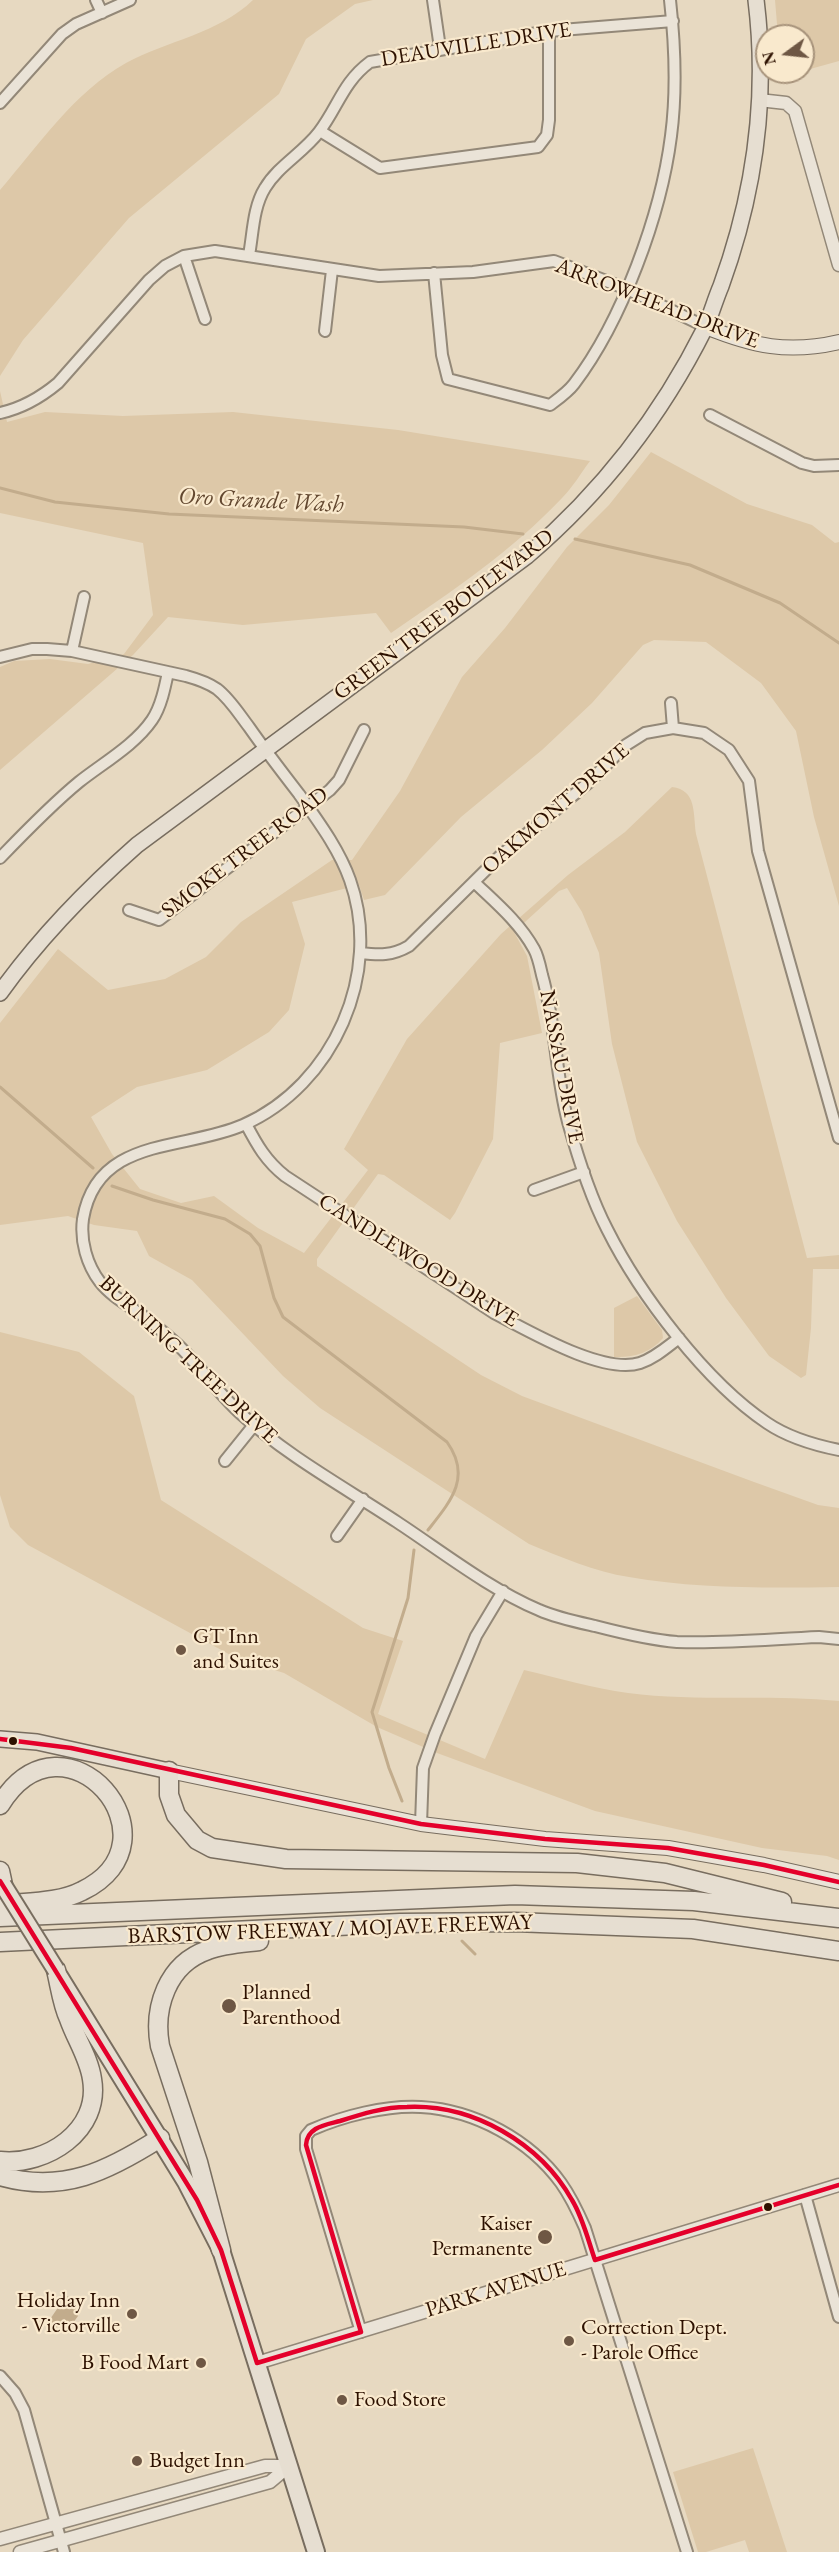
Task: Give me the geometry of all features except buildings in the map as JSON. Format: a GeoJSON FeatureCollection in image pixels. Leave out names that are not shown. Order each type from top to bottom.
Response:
{"type":"FeatureCollection","features":[{"type":"Feature","properties":{"kind":"highway"},"geometry":{"type":"LineString","coordinates":[[0,1805],[10,1792],[31,1774],[62,1768],[78,1771],[102,1785],[115,1802],[121,1820],[122,1836],[119,1852],[111,1868],[100,1880],[82,1891],[66,1897],[0,1905]]}},
{"type":"Feature","properties":{"kind":"highway"},"geometry":{"type":"LineString","coordinates":[[169,1771],[170,1795],[176,1815],[197,1839],[212,1848],[286,1859],[577,1863],[665,1873],[839,1917]]}},
{"type":"Feature","properties":{"kind":"highway"},"geometry":{"type":"LineString","coordinates":[[1,1879],[160,2138],[221,2250]]}},
{"type":"Feature","properties":{"kind":"highway","name":"BARSTOW FREEWAY / MOJAVE FREEWAY"},"geometry":{"type":"LineString","coordinates":[[0,1917],[515,1895],[694,1901],[839,1917]]}},
{"type":"Feature","properties":{"kind":"highway","name":"BARSTOW FREEWAY / MOJAVE FREEWAY"},"geometry":{"type":"LineString","coordinates":[[0,1942],[400,1923],[515,1922],[693,1929],[839,1951]]}},
{"type":"Feature","properties":{"kind":"highway"},"geometry":{"type":"LineString","coordinates":[[316,2552],[221,2250],[198,2162],[160,2046],[157,2029],[162,1994],[183,1966],[207,1950],[243,1943],[400,1923]]}},
{"type":"Feature","properties":{"kind":"highway"},"geometry":{"type":"LineString","coordinates":[[0,1950],[90,1939]]}},
{"type":"Feature","properties":{"kind":"highway"},"geometry":{"type":"LineString","coordinates":[[0,2162],[25,2162],[58,2149],[77,2130],[90,2106],[93,2082],[90,2068],[67,2016],[56,1970]]}},
{"type":"Feature","properties":{"kind":"highway"},"geometry":{"type":"LineString","coordinates":[[0,2176],[38,2182],[74,2179],[118,2164],[160,2138]]}},
{"type":"Feature","properties":{"kind":"main road","name":"GREEN TREE BOULEVARD"},"geometry":{"type":"LineString","coordinates":[[0,993],[53,925],[90,887],[137,845],[527,556],[561,527],[611,474],[663,404],[706,327],[739,231],[752,167],[759,100],[760,60],[756,0]]}},
{"type":"Feature","properties":{"kind":"main road","name":"ARROWHEAD DRIVE"},"geometry":{"type":"LineString","coordinates":[[706,327],[751,343],[791,349],[839,342]]}},
{"type":"Feature","properties":{"kind":"main road"},"geometry":{"type":"LineString","coordinates":[[0,1739],[37,1742],[421,1824],[545,1839],[668,1848],[839,1881]]}},
{"type":"Feature","properties":{"kind":"street"},"geometry":{"type":"LineString","coordinates":[[96,0],[102,13]]}},
{"type":"Feature","properties":{"kind":"street"},"geometry":{"type":"LineString","coordinates":[[0,103],[62,34],[76,24],[130,0]]}},
{"type":"Feature","properties":{"kind":"street"},"geometry":{"type":"LineString","coordinates":[[433,0],[440,48]]}},
{"type":"Feature","properties":{"kind":"street"},"geometry":{"type":"LineString","coordinates":[[434,273],[442,355],[448,379],[550,405],[573,386],[602,339],[627,289],[652,223],[670,145],[674,86],[673,21],[670,0]]}},
{"type":"Feature","properties":{"kind":"street","name":"DEAUVILLE DRIVE"},"geometry":{"type":"LineString","coordinates":[[249,255],[257,207],[265,188],[320,131],[346,85],[356,72],[370,62],[440,48],[549,31],[673,21]]}},
{"type":"Feature","properties":{"kind":"street"},"geometry":{"type":"LineString","coordinates":[[320,131],[380,168],[538,147],[547,135],[549,120],[549,31]]}},
{"type":"Feature","properties":{"kind":"street"},"geometry":{"type":"LineString","coordinates":[[759,100],[786,103],[795,111],[839,265]]}},
{"type":"Feature","properties":{"kind":"street","name":"ARROWHEAD DRIVE"},"geometry":{"type":"LineString","coordinates":[[0,413],[17,409],[45,394],[58,383],[149,280],[165,266],[184,256],[215,251],[380,276],[473,272],[554,261],[627,289],[706,327]]}},
{"type":"Feature","properties":{"kind":"street"},"geometry":{"type":"LineString","coordinates":[[184,256],[205,319]]}},
{"type":"Feature","properties":{"kind":"street"},"geometry":{"type":"LineString","coordinates":[[325,331],[332,270]]}},
{"type":"Feature","properties":{"kind":"street"},"geometry":{"type":"LineString","coordinates":[[710,415],[802,463],[814,466],[839,465]]}},
{"type":"Feature","properties":{"kind":"street"},"geometry":{"type":"LineString","coordinates":[[72,651],[84,597]]}},
{"type":"Feature","properties":{"kind":"street","name":"BURNING TREE DRIVE"},"geometry":{"type":"LineString","coordinates":[[0,657],[32,649],[72,651],[168,672],[204,682],[216,689],[228,700],[265,748],[336,849],[351,880],[359,923],[360,953],[351,1004],[332,1046],[295,1090],[246,1124],[222,1133],[135,1153],[106,1172],[96,1185],[86,1204],[82,1232],[88,1262],[109,1292],[145,1317],[177,1345],[225,1399],[269,1439],[503,1591],[539,1610],[577,1622],[665,1640],[709,1642],[819,1637],[839,1639]]}},
{"type":"Feature","properties":{"kind":"street"},"geometry":{"type":"LineString","coordinates":[[0,858],[31,825],[151,722],[159,705],[168,672]]}},
{"type":"Feature","properties":{"kind":"street"},"geometry":{"type":"LineString","coordinates":[[671,703],[673,728]]}},
{"type":"Feature","properties":{"kind":"street","name":"OAKMONT DRIVE"},"geometry":{"type":"LineString","coordinates":[[360,953],[385,955],[409,946],[526,833],[588,783],[626,745],[645,733],[673,728],[704,733],[729,750],[749,781],[759,851],[839,1137]]}},
{"type":"Feature","properties":{"kind":"street","name":"SMOKE TREE ROAD"},"geometry":{"type":"LineString","coordinates":[[129,910],[159,920],[309,808],[339,780],[364,730]]}},
{"type":"Feature","properties":{"kind":"street","name":"NASSAU DRIVE"},"geometry":{"type":"LineString","coordinates":[[474,882],[517,924],[536,951],[546,989],[567,1120],[584,1172],[607,1228],[636,1277],[679,1338],[728,1393],[769,1424],[810,1444],[839,1450]]}},
{"type":"Feature","properties":{"kind":"street","name":"CANDLEWOOD DRIVE"},"geometry":{"type":"LineString","coordinates":[[246,1124],[259,1150],[271,1165],[285,1176],[485,1307],[518,1325],[580,1354],[614,1365],[639,1364],[650,1359],[679,1338]]}},
{"type":"Feature","properties":{"kind":"street"},"geometry":{"type":"LineString","coordinates":[[534,1190],[584,1172]]}},
{"type":"Feature","properties":{"kind":"street"},"geometry":{"type":"LineString","coordinates":[[225,1461],[254,1425]]}},
{"type":"Feature","properties":{"kind":"street"},"geometry":{"type":"LineString","coordinates":[[337,1536],[363,1499]]}},
{"type":"Feature","properties":{"kind":"street"},"geometry":{"type":"LineString","coordinates":[[421,1824],[423,1768],[476,1636],[503,1591]]}},
{"type":"Feature","properties":{"kind":"street"},"geometry":{"type":"LineString","coordinates":[[361,2332],[309,2159],[305,2142],[310,2130],[380,2110],[421,2106],[485,2122],[514,2138],[539,2159],[560,2182],[585,2228],[687,2552]]}},
{"type":"Feature","properties":{"kind":"street","name":"PARK AVENUE"},"geometry":{"type":"LineString","coordinates":[[257,2363],[839,2185]]}},
{"type":"Feature","properties":{"kind":"street"},"geometry":{"type":"LineString","coordinates":[[805,2195],[839,2317]]}},
{"type":"Feature","properties":{"kind":"street"},"geometry":{"type":"LineString","coordinates":[[0,2376],[15,2393],[24,2410],[63,2547]]}},
{"type":"Feature","properties":{"kind":"street"},"geometry":{"type":"LineString","coordinates":[[0,2539],[265,2466],[289,2466]]}},
{"type":"Feature","properties":{"kind":"street"},"geometry":{"type":"LineString","coordinates":[[20,2552],[63,2547],[270,2482],[289,2466]]}},
{"type":"Feature","properties":{"kind":"shaded area"},"geometry":{"type":"Polygon","coordinates":[[[253,0],[373,0],[355,4],[306,39],[279,94],[129,218],[23,340],[0,376],[0,190],[73,104],[107,75],[142,55],[225,21],[253,0]]]}},
{"type":"Feature","properties":{"kind":"shaded area"},"geometry":{"type":"Polygon","coordinates":[[[775,0],[839,0],[839,61],[815,68],[815,24],[777,24],[775,0]]]}},
{"type":"Feature","properties":{"kind":"shaded area"},"geometry":{"type":"Polygon","coordinates":[[[0,391],[7,422],[45,412],[123,416],[233,412],[398,430],[590,461],[566,494],[523,536],[458,586],[391,633],[376,613],[243,625],[168,617],[133,655],[0,770],[0,667],[14,661],[50,659],[88,664],[124,654],[153,615],[143,543],[0,513],[0,391]]]}},
{"type":"Feature","properties":{"kind":"shaded area"},"geometry":{"type":"Polygon","coordinates":[[[651,452],[747,504],[812,525],[835,543],[839,542],[839,906],[814,817],[796,731],[761,683],[706,642],[654,640],[643,645],[592,703],[542,750],[461,817],[385,895],[364,900],[359,885],[292,902],[305,944],[289,1010],[269,1032],[207,1070],[137,1087],[91,1117],[112,1154],[140,1189],[181,1203],[214,1196],[258,1228],[304,1253],[368,1170],[344,1149],[407,1039],[501,934],[568,875],[625,832],[672,787],[680,789],[690,798],[694,811],[696,834],[807,1258],[839,1255],[839,1269],[813,1269],[811,1328],[806,1375],[801,1378],[769,1356],[726,1298],[677,1221],[637,1142],[612,1044],[599,953],[582,912],[567,888],[559,891],[514,932],[527,956],[542,1033],[500,1043],[493,1139],[455,1213],[450,1220],[384,1175],[378,1174],[317,1259],[317,1266],[481,1375],[522,1396],[818,1505],[839,1508],[839,1587],[734,1587],[655,1581],[604,1572],[529,1544],[320,1408],[283,1376],[192,1280],[149,1256],[137,1231],[94,1225],[68,1216],[0,1225],[0,1023],[58,949],[108,990],[165,979],[206,957],[241,922],[332,860],[352,860],[400,791],[462,677],[505,628],[567,547],[609,505],[651,452]]]}},
{"type":"Feature","properties":{"kind":"shaded area"},"geometry":{"type":"Polygon","coordinates":[[[637,1296],[662,1330],[663,1338],[641,1354],[614,1357],[614,1308],[637,1296]]]}},
{"type":"Feature","properties":{"kind":"shaded area"},"geometry":{"type":"Polygon","coordinates":[[[0,1332],[79,1352],[134,1396],[161,1500],[363,1628],[403,1641],[378,1714],[485,1759],[524,1670],[602,1688],[654,1696],[839,1701],[839,1860],[827,1856],[762,1848],[595,1811],[437,1753],[377,1727],[284,1673],[236,1658],[28,1545],[10,1527],[0,1495],[0,1332]]]}},
{"type":"Feature","properties":{"kind":"shaded area"},"geometry":{"type":"Polygon","coordinates":[[[66,2296],[73,2298],[78,2316],[68,2330],[60,2325],[53,2330],[46,2325],[66,2296]]]}},
{"type":"Feature","properties":{"kind":"shaded area"},"geometry":{"type":"Polygon","coordinates":[[[753,2448],[787,2552],[749,2552],[745,2540],[706,2552],[698,2552],[673,2472],[753,2448]]]}},
{"type":"Feature","properties":{"kind":"waterway","name":"Oro Grande Wash"},"geometry":{"type":"LineString","coordinates":[[0,488],[55,502],[169,514],[464,527],[523,534]]}},
{"type":"Feature","properties":{"kind":"waterway","name":"Oro Grande Wash"},"geometry":{"type":"LineString","coordinates":[[575,539],[690,565],[780,603],[839,643]]}},
{"type":"Feature","properties":{"kind":"waterway"},"geometry":{"type":"LineString","coordinates":[[0,1087],[93,1168]]}},
{"type":"Feature","properties":{"kind":"waterway"},"geometry":{"type":"LineString","coordinates":[[112,1186],[153,1200],[225,1219],[250,1234],[260,1246],[274,1298],[283,1317],[447,1442],[458,1466],[456,1488],[451,1499],[428,1530]]}},
{"type":"Feature","properties":{"kind":"waterway"},"geometry":{"type":"LineString","coordinates":[[402,1801],[372,1712],[408,1598],[414,1550]]}},
{"type":"Feature","properties":{"kind":"waterway"},"geometry":{"type":"LineString","coordinates":[[462,1941],[475,1954]]}},
{"type":"Feature","properties":{"kind":"transit line"},"geometry":{"type":"LineString","coordinates":[[0,1739],[71,1748],[421,1824],[545,1839],[668,1848],[764,1865],[839,1882]]}},
{"type":"Feature","properties":{"kind":"transit line"},"geometry":{"type":"LineString","coordinates":[[0,1881],[197,2200],[221,2250],[257,2363],[361,2332],[306,2145],[310,2134],[323,2126],[373,2111],[407,2107],[456,2112],[480,2120],[523,2145],[542,2161],[558,2180],[579,2214],[595,2260],[839,2185]]}},
{"type":"Feature","properties":{"kind":"place","name":"GT Inn and Suites"},"geometry":{"type":"Point","coordinates":[181,1650]}},
{"type":"Feature","properties":{"kind":"place","name":"Planned Parenthood"},"geometry":{"type":"Point","coordinates":[229,2006]}},
{"type":"Feature","properties":{"kind":"place","name":"Kaiser Permanente"},"geometry":{"type":"Point","coordinates":[545,2237]}},
{"type":"Feature","properties":{"kind":"place","name":"Holiday Inn - Victorville"},"geometry":{"type":"Point","coordinates":[132,2314]}},
{"type":"Feature","properties":{"kind":"place","name":"Correction Dept. - Parole Office"},"geometry":{"type":"Point","coordinates":[569,2341]}},
{"type":"Feature","properties":{"kind":"place","name":"B Food Mart"},"geometry":{"type":"Point","coordinates":[201,2363]}},
{"type":"Feature","properties":{"kind":"place","name":"Food Store"},"geometry":{"type":"Point","coordinates":[342,2400]}},
{"type":"Feature","properties":{"kind":"place","name":"Budget Inn"},"geometry":{"type":"Point","coordinates":[137,2461]}}]}
